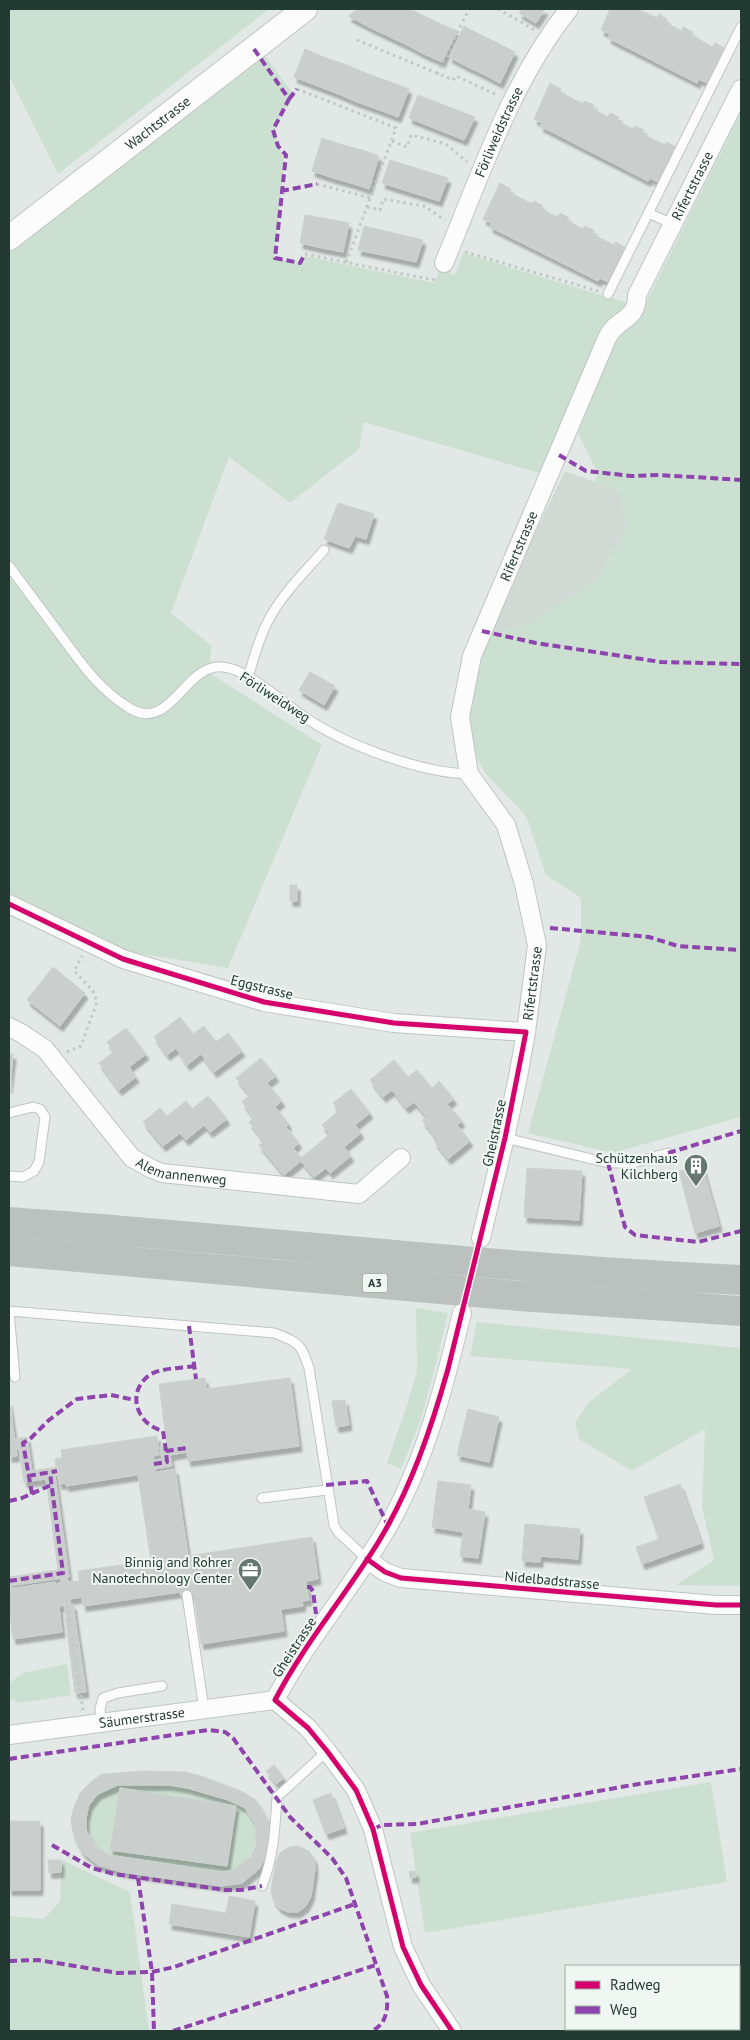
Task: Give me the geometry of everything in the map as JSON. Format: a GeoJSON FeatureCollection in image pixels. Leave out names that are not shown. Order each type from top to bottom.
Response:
{"type":"FeatureCollection","features":[{"type":"Feature","properties":{"kind":"highway","name":"A3"},"geometry":{"type":"LineString","coordinates":[[9,1222],[215,1238],[511,1265],[741,1280]]}},
{"type":"Feature","properties":{"kind":"highway","name":"A3"},"geometry":{"type":"LineString","coordinates":[[9,1251],[519,1296],[741,1311]]}},
{"type":"Feature","properties":{"kind":"main road","name":"Wachtstrasse"},"geometry":{"type":"LineString","coordinates":[[9,238],[305,9]]}},
{"type":"Feature","properties":{"kind":"street","name":"Förliweidstrasse"},"geometry":{"type":"LineString","coordinates":[[444,263],[511,102],[549,38],[569,9]]}},
{"type":"Feature","properties":{"kind":"street","name":"Rifertstrasse"},"geometry":{"type":"LineString","coordinates":[[526,1032],[536,945],[524,884],[506,825],[469,774],[460,717],[472,656],[607,338],[616,324],[632,314],[636,309],[637,295],[741,88]]}},
{"type":"Feature","properties":{"kind":"street","name":"Eggstrasse"},"geometry":{"type":"LineString","coordinates":[[9,904],[123,959],[264,1002],[394,1023],[526,1032]]}},
{"type":"Feature","properties":{"kind":"street","name":"Alemannenweg"},"geometry":{"type":"LineString","coordinates":[[9,1027],[45,1049],[132,1158],[162,1173],[359,1194],[401,1158]]}},
{"type":"Feature","properties":{"kind":"street","name":"Gheistrasse"},"geometry":{"type":"LineString","coordinates":[[481,1238],[506,1138],[526,1032]]}},
{"type":"Feature","properties":{"kind":"street","name":"Gheistrasse"},"geometry":{"type":"LineString","coordinates":[[274,1700],[292,1667],[367,1559],[392,1517],[419,1457],[438,1405],[462,1313]]}},
{"type":"Feature","properties":{"kind":"street","name":"Nidelbadstrasse"},"geometry":{"type":"LineString","coordinates":[[367,1559],[385,1572],[401,1578],[716,1605],[741,1605]]}},
{"type":"Feature","properties":{"kind":"street","name":"Säumerstrasse"},"geometry":{"type":"LineString","coordinates":[[9,1735],[274,1700]]}},
{"type":"Feature","properties":{"kind":"street"},"geometry":{"type":"LineString","coordinates":[[274,1700],[308,1728],[356,1790],[369,1818],[403,1947],[421,1985],[452,2031]]}},
{"type":"Feature","properties":{"kind":"lane"},"geometry":{"type":"LineString","coordinates":[[608,294],[741,27]]}},
{"type":"Feature","properties":{"kind":"lane"},"geometry":{"type":"LineString","coordinates":[[648,212],[673,224]]}},
{"type":"Feature","properties":{"kind":"lane"},"geometry":{"type":"LineString","coordinates":[[248,677],[256,650],[268,621],[289,589],[324,550]]}},
{"type":"Feature","properties":{"kind":"lane","name":"Förliweidweg"},"geometry":{"type":"LineString","coordinates":[[9,566],[98,684],[131,709],[142,714],[154,714],[166,707],[197,675],[209,668],[224,666],[248,677],[307,719],[346,740],[400,760],[453,774],[469,774]]}},
{"type":"Feature","properties":{"kind":"lane"},"geometry":{"type":"LineString","coordinates":[[9,1112],[32,1107],[40,1109],[45,1117],[39,1162],[34,1171],[24,1177],[9,1176]]}},
{"type":"Feature","properties":{"kind":"lane"},"geometry":{"type":"LineString","coordinates":[[506,1138],[608,1163],[633,1164],[668,1153]]}},
{"type":"Feature","properties":{"kind":"lane"},"geometry":{"type":"LineString","coordinates":[[15,1377],[9,1312],[274,1333],[291,1339],[302,1348],[309,1368],[334,1525],[338,1532],[367,1559]]}},
{"type":"Feature","properties":{"kind":"lane"},"geometry":{"type":"LineString","coordinates":[[262,1498],[327,1490]]}},
{"type":"Feature","properties":{"kind":"lane"},"geometry":{"type":"LineString","coordinates":[[187,1595],[204,1709]]}},
{"type":"Feature","properties":{"kind":"lane"},"geometry":{"type":"LineString","coordinates":[[102,1722],[100,1710],[104,1698],[118,1693],[162,1686]]}},
{"type":"Feature","properties":{"kind":"lane"},"geometry":{"type":"LineString","coordinates":[[262,1886],[270,1866],[275,1837],[277,1797],[327,1751]]}},
{"type":"Feature","properties":{"kind":"path"},"geometry":{"type":"LineString","coordinates":[[437,74],[469,9]]}},
{"type":"Feature","properties":{"kind":"path"},"geometry":{"type":"LineString","coordinates":[[498,9],[549,38]]}},
{"type":"Feature","properties":{"kind":"path"},"geometry":{"type":"LineString","coordinates":[[357,40],[453,80],[456,76],[511,102]]}},
{"type":"Feature","properties":{"kind":"path"},"geometry":{"type":"LineString","coordinates":[[297,89],[396,128],[346,263]]}},
{"type":"Feature","properties":{"kind":"path"},"geometry":{"type":"LineString","coordinates":[[392,141],[407,147],[412,135],[446,144],[481,174]]}},
{"type":"Feature","properties":{"kind":"path"},"geometry":{"type":"LineString","coordinates":[[317,184],[370,198]]}},
{"type":"Feature","properties":{"kind":"path"},"geometry":{"type":"LineString","coordinates":[[367,207],[380,210],[383,199],[424,206],[458,228]]}},
{"type":"Feature","properties":{"kind":"path"},"geometry":{"type":"LineString","coordinates":[[462,251],[593,290]]}},
{"type":"Feature","properties":{"kind":"path"},"geometry":{"type":"LineString","coordinates":[[305,254],[415,277]]}},
{"type":"Feature","properties":{"kind":"path"},"geometry":{"type":"LineString","coordinates":[[54,1061],[66,1052],[81,1046],[96,1002],[93,991],[74,971],[89,943]]}},
{"type":"Feature","properties":{"kind":"path"},"geometry":{"type":"LineString","coordinates":[[68,1605],[83,1710]]}},
{"type":"Feature","properties":{"kind":"shaded area"},"geometry":{"type":"Polygon","coordinates":[[[565,471],[619,491],[627,528],[597,579],[533,622],[485,638],[565,471]]]}},
{"type":"Feature","properties":{"kind":"green space"},"geometry":{"type":"Polygon","coordinates":[[[9,9],[269,9],[58,174],[9,76],[9,9]]]}},
{"type":"Feature","properties":{"kind":"green space"},"geometry":{"type":"Polygon","coordinates":[[[264,55],[295,96],[278,121],[275,132],[284,165],[274,258],[299,262],[305,256],[434,283],[441,266],[451,270],[450,274],[455,275],[463,253],[631,304],[546,475],[364,422],[359,449],[290,503],[229,457],[171,613],[212,646],[208,672],[322,745],[228,968],[82,944],[9,902],[9,253],[92,184],[264,55]]]}},
{"type":"Feature","properties":{"kind":"green space"},"geometry":{"type":"Polygon","coordinates":[[[741,112],[741,1117],[612,1153],[528,1133],[581,940],[581,898],[546,875],[526,816],[485,773],[473,751],[467,718],[476,660],[485,638],[533,622],[597,579],[627,528],[619,491],[594,482],[598,474],[575,427],[607,348],[644,307],[741,112]]]}},
{"type":"Feature","properties":{"kind":"green space"},"geometry":{"type":"Polygon","coordinates":[[[416,1308],[448,1313],[420,1422],[401,1469],[387,1463],[417,1371],[416,1308]]]}},
{"type":"Feature","properties":{"kind":"green space"},"geometry":{"type":"Polygon","coordinates":[[[477,1322],[741,1348],[741,1586],[676,1585],[714,1560],[702,1507],[705,1429],[632,1471],[579,1439],[575,1423],[588,1403],[632,1369],[470,1356],[477,1322]]]}},
{"type":"Feature","properties":{"kind":"green space"},"geometry":{"type":"Polygon","coordinates":[[[67,1664],[71,1695],[20,1703],[9,1698],[9,1683],[23,1673],[67,1664]]]}},
{"type":"Feature","properties":{"kind":"green space"},"geometry":{"type":"Polygon","coordinates":[[[711,1782],[727,1882],[425,1933],[410,1833],[711,1782]]]}},
{"type":"Feature","properties":{"kind":"green space"},"geometry":{"type":"Polygon","coordinates":[[[118,1785],[182,1787],[213,1794],[228,1800],[245,1809],[253,1820],[255,1839],[251,1854],[242,1865],[227,1871],[218,1872],[109,1855],[93,1843],[88,1830],[87,1816],[91,1803],[100,1793],[118,1785]]]}},
{"type":"Feature","properties":{"kind":"green space"},"geometry":{"type":"Polygon","coordinates":[[[62,1860],[130,1892],[149,2031],[9,2031],[9,1916],[44,1919],[60,1901],[62,1860]]]}},
{"type":"Feature","properties":{"kind":"building"},"geometry":{"type":"Polygon","coordinates":[[[358,9],[382,9],[373,29],[348,16],[358,9]]]}},
{"type":"Feature","properties":{"kind":"building"},"geometry":{"type":"Polygon","coordinates":[[[382,9],[404,9],[390,37],[373,29],[382,9]]]}},
{"type":"Feature","properties":{"kind":"building"},"geometry":{"type":"Polygon","coordinates":[[[404,9],[410,9],[422,15],[407,45],[390,37],[404,9]]]}},
{"type":"Feature","properties":{"kind":"building"},"geometry":{"type":"Polygon","coordinates":[[[522,9],[545,9],[536,23],[519,13],[522,9]]]}},
{"type":"Feature","properties":{"kind":"building"},"geometry":{"type":"Polygon","coordinates":[[[610,9],[638,9],[657,18],[659,14],[667,19],[666,23],[682,31],[683,27],[693,32],[691,35],[713,47],[715,43],[724,48],[707,83],[699,79],[697,83],[608,38],[610,34],[601,30],[610,9]]]}},
{"type":"Feature","properties":{"kind":"building"},"geometry":{"type":"Polygon","coordinates":[[[422,15],[439,23],[424,54],[407,45],[422,15]]]}},
{"type":"Feature","properties":{"kind":"building"},"geometry":{"type":"Polygon","coordinates":[[[439,23],[457,31],[442,62],[424,54],[439,23]]]}},
{"type":"Feature","properties":{"kind":"building"},"geometry":{"type":"Polygon","coordinates":[[[464,26],[481,35],[466,66],[449,57],[464,26]]]}},
{"type":"Feature","properties":{"kind":"building"},"geometry":{"type":"Polygon","coordinates":[[[481,35],[498,43],[483,74],[466,66],[481,35]]]}},
{"type":"Feature","properties":{"kind":"building"},"geometry":{"type":"Polygon","coordinates":[[[498,43],[515,52],[500,83],[483,74],[498,43]]]}},
{"type":"Feature","properties":{"kind":"building"},"geometry":{"type":"Polygon","coordinates":[[[305,49],[326,58],[315,85],[294,77],[305,49]]]}},
{"type":"Feature","properties":{"kind":"building"},"geometry":{"type":"Polygon","coordinates":[[[326,58],[347,65],[336,93],[315,85],[326,58]]]}},
{"type":"Feature","properties":{"kind":"building"},"geometry":{"type":"Polygon","coordinates":[[[347,65],[368,74],[357,102],[336,93],[347,65]]]}},
{"type":"Feature","properties":{"kind":"building"},"geometry":{"type":"Polygon","coordinates":[[[368,74],[388,81],[377,109],[357,102],[368,74]]]}},
{"type":"Feature","properties":{"kind":"building"},"geometry":{"type":"Polygon","coordinates":[[[388,81],[409,89],[398,117],[377,109],[388,81]]]}},
{"type":"Feature","properties":{"kind":"building"},"geometry":{"type":"Polygon","coordinates":[[[550,83],[561,89],[560,92],[583,104],[584,101],[594,105],[592,109],[608,117],[610,113],[619,117],[617,121],[633,129],[635,126],[644,130],[642,134],[665,145],[666,142],[676,147],[658,182],[650,178],[648,181],[540,126],[542,123],[534,119],[550,83]]]}},
{"type":"Feature","properties":{"kind":"building"},"geometry":{"type":"Polygon","coordinates":[[[418,95],[475,117],[464,140],[409,118],[418,95]]]}},
{"type":"Feature","properties":{"kind":"building"},"geometry":{"type":"Polygon","coordinates":[[[322,138],[343,145],[333,178],[312,171],[322,138]]]}},
{"type":"Feature","properties":{"kind":"building"},"geometry":{"type":"Polygon","coordinates":[[[343,145],[362,150],[351,183],[333,178],[343,145]]]}},
{"type":"Feature","properties":{"kind":"building"},"geometry":{"type":"Polygon","coordinates":[[[362,150],[379,156],[369,189],[351,183],[362,150]]]}},
{"type":"Feature","properties":{"kind":"building"},"geometry":{"type":"Polygon","coordinates":[[[390,160],[448,178],[439,201],[382,183],[390,160]]]}},
{"type":"Feature","properties":{"kind":"building"},"geometry":{"type":"Polygon","coordinates":[[[500,183],[511,189],[509,192],[532,204],[534,201],[543,206],[541,209],[558,217],[560,213],[569,218],[567,221],[583,229],[584,226],[594,230],[592,234],[614,245],[616,242],[625,247],[608,282],[600,278],[598,281],[490,227],[491,223],[483,219],[500,183]]]}},
{"type":"Feature","properties":{"kind":"building"},"geometry":{"type":"Polygon","coordinates":[[[305,215],[328,219],[322,248],[300,243],[305,215]]]}},
{"type":"Feature","properties":{"kind":"building"},"geometry":{"type":"Polygon","coordinates":[[[328,219],[349,223],[343,252],[322,248],[328,219]]]}},
{"type":"Feature","properties":{"kind":"building"},"geometry":{"type":"Polygon","coordinates":[[[364,226],[423,240],[416,262],[358,250],[364,226]]]}},
{"type":"Feature","properties":{"kind":"building"},"geometry":{"type":"Polygon","coordinates":[[[338,503],[374,514],[366,539],[355,536],[349,548],[324,539],[338,503]]]}},
{"type":"Feature","properties":{"kind":"building"},"geometry":{"type":"Polygon","coordinates":[[[310,672],[335,686],[324,705],[299,690],[310,672]]]}},
{"type":"Feature","properties":{"kind":"building"},"geometry":{"type":"Polygon","coordinates":[[[290,885],[297,885],[297,901],[290,901],[290,885]]]}},
{"type":"Feature","properties":{"kind":"building"},"geometry":{"type":"Polygon","coordinates":[[[53,967],[85,993],[60,1026],[27,1000],[53,967]]]}},
{"type":"Feature","properties":{"kind":"building"},"geometry":{"type":"Polygon","coordinates":[[[180,1017],[193,1034],[204,1026],[216,1042],[228,1033],[242,1051],[214,1072],[201,1054],[187,1065],[176,1048],[167,1055],[154,1037],[180,1017]]]}},
{"type":"Feature","properties":{"kind":"building"},"geometry":{"type":"Polygon","coordinates":[[[126,1028],[146,1054],[129,1067],[136,1077],[119,1090],[99,1063],[114,1052],[107,1042],[126,1028]]]}},
{"type":"Feature","properties":{"kind":"building"},"geometry":{"type":"Polygon","coordinates":[[[9,1054],[13,1054],[9,1088],[9,1054]]]}},
{"type":"Feature","properties":{"kind":"building"},"geometry":{"type":"Polygon","coordinates":[[[261,1058],[276,1076],[267,1083],[282,1101],[275,1107],[289,1124],[286,1127],[299,1143],[293,1148],[301,1158],[330,1134],[322,1125],[339,1111],[333,1103],[351,1089],[370,1113],[355,1125],[361,1133],[344,1147],[351,1156],[330,1173],[326,1168],[314,1177],[301,1161],[284,1175],[259,1145],[264,1141],[249,1122],[254,1118],[242,1102],[250,1095],[236,1078],[261,1058]]]}},
{"type":"Feature","properties":{"kind":"building"},"geometry":{"type":"Polygon","coordinates":[[[394,1060],[408,1077],[417,1070],[432,1088],[439,1081],[454,1099],[447,1104],[462,1121],[457,1125],[470,1141],[448,1159],[434,1141],[437,1139],[422,1120],[427,1117],[414,1102],[406,1108],[392,1090],[383,1097],[370,1080],[394,1060]]]}},
{"type":"Feature","properties":{"kind":"building"},"geometry":{"type":"Polygon","coordinates":[[[208,1096],[227,1119],[210,1132],[204,1125],[186,1140],[180,1133],[163,1146],[143,1122],[160,1108],[167,1116],[186,1101],[192,1109],[208,1096]]]}},
{"type":"Feature","properties":{"kind":"building","name":"Schützenhaus Kilchberg"},"geometry":{"type":"Polygon","coordinates":[[[702,1165],[719,1226],[695,1233],[679,1171],[702,1165]]]}},
{"type":"Feature","properties":{"kind":"building"},"geometry":{"type":"Polygon","coordinates":[[[527,1168],[582,1171],[579,1220],[524,1217],[527,1168]]]}},
{"type":"Feature","properties":{"kind":"building"},"geometry":{"type":"Polygon","coordinates":[[[205,1378],[206,1389],[290,1378],[299,1446],[188,1461],[186,1442],[167,1445],[159,1384],[205,1378]]]}},
{"type":"Feature","properties":{"kind":"building"},"geometry":{"type":"Polygon","coordinates":[[[345,1400],[349,1425],[336,1427],[332,1401],[345,1400]]]}},
{"type":"Feature","properties":{"kind":"building"},"geometry":{"type":"Polygon","coordinates":[[[9,1401],[17,1456],[9,1457],[9,1401]]]}},
{"type":"Feature","properties":{"kind":"building"},"geometry":{"type":"Polygon","coordinates":[[[468,1409],[499,1417],[489,1462],[457,1455],[468,1409]]]}},
{"type":"Feature","properties":{"kind":"building"},"geometry":{"type":"Polygon","coordinates":[[[157,1436],[159,1455],[153,1456],[155,1472],[66,1486],[66,1483],[59,1484],[55,1459],[62,1458],[61,1450],[157,1436]]]}},
{"type":"Feature","properties":{"kind":"building"},"geometry":{"type":"Polygon","coordinates":[[[27,1437],[32,1471],[57,1467],[58,1475],[55,1476],[69,1577],[9,1586],[9,1577],[58,1570],[46,1479],[24,1482],[19,1449],[16,1450],[15,1439],[27,1437]]]}},
{"type":"Feature","properties":{"kind":"building"},"geometry":{"type":"Polygon","coordinates":[[[186,1443],[187,1452],[170,1455],[172,1466],[155,1469],[154,1460],[162,1459],[160,1447],[186,1443]]]}},
{"type":"Feature","properties":{"kind":"building"},"geometry":{"type":"Polygon","coordinates":[[[175,1469],[188,1556],[151,1561],[138,1475],[175,1469]]]}},
{"type":"Feature","properties":{"kind":"building"},"geometry":{"type":"Polygon","coordinates":[[[438,1481],[471,1485],[468,1509],[485,1512],[478,1558],[460,1556],[463,1532],[432,1527],[438,1481]]]}},
{"type":"Feature","properties":{"kind":"building"},"geometry":{"type":"Polygon","coordinates":[[[680,1484],[701,1543],[642,1564],[636,1547],[659,1539],[644,1497],[680,1484]]]}},
{"type":"Feature","properties":{"kind":"building"},"geometry":{"type":"Polygon","coordinates":[[[525,1524],[580,1529],[578,1559],[540,1556],[540,1562],[522,1561],[525,1524]]]}},
{"type":"Feature","properties":{"kind":"building","name":"Binnig and Rohrer Nanotechnology Center"},"geometry":{"type":"Polygon","coordinates":[[[312,1537],[318,1579],[306,1581],[309,1600],[302,1601],[303,1606],[281,1609],[284,1631],[201,1644],[188,1556],[312,1537]]]}},
{"type":"Feature","properties":{"kind":"building"},"geometry":{"type":"Polygon","coordinates":[[[188,1556],[193,1594],[181,1596],[180,1592],[83,1606],[78,1571],[188,1556]]]}},
{"type":"Feature","properties":{"kind":"building"},"geometry":{"type":"Polygon","coordinates":[[[67,1577],[68,1582],[79,1581],[82,1597],[70,1599],[70,1604],[64,1605],[64,1600],[58,1600],[55,1584],[61,1583],[61,1578],[67,1577]]]}},
{"type":"Feature","properties":{"kind":"building"},"geometry":{"type":"Polygon","coordinates":[[[55,1582],[58,1601],[64,1603],[59,1607],[62,1632],[13,1639],[9,1589],[55,1582]]]}},
{"type":"Feature","properties":{"kind":"building"},"geometry":{"type":"Polygon","coordinates":[[[73,1604],[86,1692],[75,1693],[64,1605],[73,1604]]]}},
{"type":"Feature","properties":{"kind":"building"},"geometry":{"type":"Polygon","coordinates":[[[274,1765],[284,1778],[276,1784],[266,1771],[274,1765]]]}},
{"type":"Feature","properties":{"kind":"building"},"geometry":{"type":"Polygon","coordinates":[[[144,1771],[185,1772],[241,1791],[256,1800],[266,1817],[270,1832],[269,1849],[259,1869],[242,1883],[222,1886],[122,1872],[98,1865],[82,1852],[74,1837],[71,1821],[80,1793],[102,1774],[144,1771]],[[118,1785],[98,1794],[89,1805],[86,1818],[86,1830],[94,1845],[109,1855],[218,1872],[231,1871],[251,1857],[256,1844],[255,1824],[245,1808],[228,1800],[187,1788],[169,1785],[118,1785]]]}},
{"type":"Feature","properties":{"kind":"building"},"geometry":{"type":"Polygon","coordinates":[[[120,1788],[236,1806],[227,1866],[110,1850],[120,1788]]]}},
{"type":"Feature","properties":{"kind":"building"},"geometry":{"type":"Polygon","coordinates":[[[331,1793],[344,1828],[326,1834],[313,1800],[331,1793]]]}},
{"type":"Feature","properties":{"kind":"building"},"geometry":{"type":"Polygon","coordinates":[[[9,1821],[40,1821],[40,1890],[9,1890],[9,1821]]]}},
{"type":"Feature","properties":{"kind":"building"},"geometry":{"type":"Polygon","coordinates":[[[298,1846],[309,1851],[314,1859],[315,1869],[311,1896],[306,1906],[298,1912],[288,1912],[279,1908],[273,1900],[271,1889],[276,1862],[280,1853],[289,1847],[298,1846]]]}},
{"type":"Feature","properties":{"kind":"building"},"geometry":{"type":"Polygon","coordinates":[[[48,1860],[61,1860],[61,1872],[49,1873],[48,1860]]]}},
{"type":"Feature","properties":{"kind":"building"},"geometry":{"type":"Polygon","coordinates":[[[415,1871],[416,1877],[410,1878],[409,1872],[415,1871]]]}},
{"type":"Feature","properties":{"kind":"building"},"geometry":{"type":"Polygon","coordinates":[[[229,1896],[255,1901],[249,1937],[169,1924],[172,1904],[226,1913],[229,1896]]]}},
{"type":"Feature","properties":{"kind":"marked path"},"geometry":{"type":"LineString","coordinates":[[254,49],[289,99],[273,130],[278,146],[286,155],[275,258],[300,263],[305,254]]}},
{"type":"Feature","properties":{"kind":"marked path"},"geometry":{"type":"LineString","coordinates":[[289,99],[297,89]]}},
{"type":"Feature","properties":{"kind":"marked path"},"geometry":{"type":"LineString","coordinates":[[281,191],[317,184]]}},
{"type":"Feature","properties":{"kind":"marked path"},"geometry":{"type":"LineString","coordinates":[[559,455],[586,471],[632,476],[660,475],[741,480]]}},
{"type":"Feature","properties":{"kind":"marked path"},"geometry":{"type":"LineString","coordinates":[[482,631],[536,643],[661,662],[741,664]]}},
{"type":"Feature","properties":{"kind":"marked path"},"geometry":{"type":"LineString","coordinates":[[550,928],[649,937],[678,946],[741,950]]}},
{"type":"Feature","properties":{"kind":"marked path"},"geometry":{"type":"LineString","coordinates":[[668,1153],[741,1131]]}},
{"type":"Feature","properties":{"kind":"marked path"},"geometry":{"type":"LineString","coordinates":[[608,1163],[625,1227],[635,1235],[698,1242],[741,1231]]}},
{"type":"Feature","properties":{"kind":"marked path"},"geometry":{"type":"LineString","coordinates":[[189,1326],[196,1379]]}},
{"type":"Feature","properties":{"kind":"marked path"},"geometry":{"type":"LineString","coordinates":[[166,1451],[163,1431],[153,1427],[140,1414],[136,1397],[138,1389],[151,1374],[166,1369],[194,1366]]}},
{"type":"Feature","properties":{"kind":"marked path"},"geometry":{"type":"LineString","coordinates":[[32,1494],[23,1443],[77,1399],[111,1395],[135,1400]]}},
{"type":"Feature","properties":{"kind":"marked path"},"geometry":{"type":"LineString","coordinates":[[154,1464],[167,1462],[166,1451],[187,1448]]}},
{"type":"Feature","properties":{"kind":"marked path"},"geometry":{"type":"LineString","coordinates":[[28,1476],[57,1471]]}},
{"type":"Feature","properties":{"kind":"marked path"},"geometry":{"type":"LineString","coordinates":[[9,1581],[63,1573],[50,1473]]}},
{"type":"Feature","properties":{"kind":"marked path"},"geometry":{"type":"LineString","coordinates":[[326,1485],[367,1481],[388,1526]]}},
{"type":"Feature","properties":{"kind":"marked path"},"geometry":{"type":"LineString","coordinates":[[9,1501],[22,1498],[51,1485]]}},
{"type":"Feature","properties":{"kind":"marked path"},"geometry":{"type":"LineString","coordinates":[[307,1587],[310,1587],[313,1591],[316,1614]]}},
{"type":"Feature","properties":{"kind":"marked path"},"geometry":{"type":"LineString","coordinates":[[9,1759],[208,1730],[225,1732],[233,1738],[290,1817],[332,1858],[346,1878],[387,1996],[387,2007],[383,2021],[372,2031]]}},
{"type":"Feature","properties":{"kind":"marked path"},"geometry":{"type":"LineString","coordinates":[[373,1829],[382,1825],[417,1824],[632,1785],[741,1769]]}},
{"type":"Feature","properties":{"kind":"marked path"},"geometry":{"type":"LineString","coordinates":[[52,1845],[92,1868],[114,1874],[225,1890],[241,1890],[262,1886]]}},
{"type":"Feature","properties":{"kind":"marked path"},"geometry":{"type":"LineString","coordinates":[[138,1878],[152,1972],[154,2031]]}},
{"type":"Feature","properties":{"kind":"marked path"},"geometry":{"type":"LineString","coordinates":[[9,1961],[38,1960],[118,1973],[152,1972],[174,1967],[355,1904]]}},
{"type":"Feature","properties":{"kind":"marked path"},"geometry":{"type":"LineString","coordinates":[[173,2031],[376,1965]]}},
{"type":"Feature","properties":{"kind":"cycle path"},"geometry":{"type":"LineString","coordinates":[[9,904],[123,959],[264,1002],[394,1023],[526,1032],[505,1138],[448,1369],[435,1414],[419,1458],[401,1500],[379,1541],[312,1639],[275,1700],[308,1728],[356,1790],[373,1829],[403,1947],[421,1985],[452,2031]]}},
{"type":"Feature","properties":{"kind":"cycle path"},"geometry":{"type":"LineString","coordinates":[[367,1559],[385,1572],[401,1578],[716,1605],[741,1605]]}},
{"type":"Feature","properties":{"kind":"place","name":"Schützenhaus Kilchberg"},"geometry":{"type":"Point","coordinates":[696,1187]}},
{"type":"Feature","properties":{"kind":"place","name":"Binnig and Rohrer Nanotechnology Center"},"geometry":{"type":"Point","coordinates":[250,1591]}}]}
